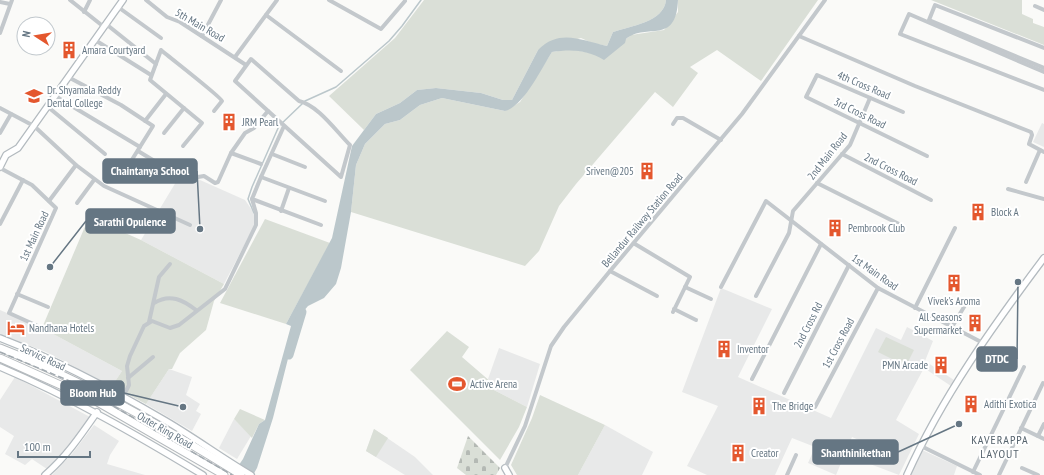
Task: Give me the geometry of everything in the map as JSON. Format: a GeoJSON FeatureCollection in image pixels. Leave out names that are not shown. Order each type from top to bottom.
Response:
{"type":"FeatureCollection","features":[{"type":"Feature","properties":{"kind":"highway","name":"Outer Ring Road"},"geometry":{"type":"LineString","coordinates":[[0,348],[51,369],[105,396],[233,467],[241,475]]}},
{"type":"Feature","properties":{"kind":"highway","name":"Outer Ring Road"},"geometry":{"type":"LineString","coordinates":[[0,358],[94,400],[223,474]]}},
{"type":"Feature","properties":{"kind":"street"},"geometry":{"type":"LineString","coordinates":[[84,12],[90,0]]}},
{"type":"Feature","properties":{"kind":"street"},"geometry":{"type":"LineString","coordinates":[[0,168],[6,155],[18,148],[123,0]]}},
{"type":"Feature","properties":{"kind":"street","name":"5th Main Road"},"geometry":{"type":"LineString","coordinates":[[146,0],[167,17],[180,22],[246,65]]}},
{"type":"Feature","properties":{"kind":"street"},"geometry":{"type":"LineString","coordinates":[[202,36],[222,0]]}},
{"type":"Feature","properties":{"kind":"street"},"geometry":{"type":"LineString","coordinates":[[235,57],[277,0]]}},
{"type":"Feature","properties":{"kind":"street"},"geometry":{"type":"LineString","coordinates":[[329,0],[381,29],[404,1]]}},
{"type":"Feature","properties":{"kind":"street","name":"Bellandur Railway Station Road"},"geometry":{"type":"LineString","coordinates":[[505,468],[525,426],[551,346],[564,327],[571,321],[754,99],[825,0]]}},
{"type":"Feature","properties":{"kind":"street"},"geometry":{"type":"LineString","coordinates":[[71,1],[156,64]]}},
{"type":"Feature","properties":{"kind":"street"},"geometry":{"type":"LineString","coordinates":[[0,2],[11,2],[0,31]]}},
{"type":"Feature","properties":{"kind":"street"},"geometry":{"type":"LineString","coordinates":[[1044,48],[935,5],[929,20],[1044,68]]}},
{"type":"Feature","properties":{"kind":"street"},"geometry":{"type":"LineString","coordinates":[[1035,6],[1044,10]]}},
{"type":"Feature","properties":{"kind":"street"},"geometry":{"type":"LineString","coordinates":[[118,7],[161,38]]}},
{"type":"Feature","properties":{"kind":"street"},"geometry":{"type":"LineString","coordinates":[[1044,72],[909,14],[900,34],[1044,90]]}},
{"type":"Feature","properties":{"kind":"street"},"geometry":{"type":"LineString","coordinates":[[266,15],[341,71]]}},
{"type":"Feature","properties":{"kind":"street"},"geometry":{"type":"LineString","coordinates":[[799,36],[915,86],[1031,132],[1032,135],[1029,144],[1042,151],[1026,182]]}},
{"type":"Feature","properties":{"kind":"street"},"geometry":{"type":"LineString","coordinates":[[95,40],[151,75]]}},
{"type":"Feature","properties":{"kind":"street"},"geometry":{"type":"LineString","coordinates":[[183,146],[202,123],[150,80],[161,50],[208,90],[221,98],[222,101],[214,111]]}},
{"type":"Feature","properties":{"kind":"street"},"geometry":{"type":"LineString","coordinates":[[251,59],[302,102],[307,103],[350,145],[341,177],[235,81],[246,65],[251,59]]}},
{"type":"Feature","properties":{"kind":"street","name":"4th Cross Road"},"geometry":{"type":"LineString","coordinates":[[817,75],[903,112]]}},
{"type":"Feature","properties":{"kind":"street","name":"3rd Cross Road"},"geometry":{"type":"LineString","coordinates":[[817,75],[806,97],[927,156]]}},
{"type":"Feature","properties":{"kind":"street"},"geometry":{"type":"LineString","coordinates":[[68,77],[121,105],[153,126],[128,166]]}},
{"type":"Feature","properties":{"kind":"street"},"geometry":{"type":"LineString","coordinates":[[145,121],[166,94]]}},
{"type":"Feature","properties":{"kind":"street"},"geometry":{"type":"LineString","coordinates":[[55,96],[139,149],[166,168],[186,168],[198,177],[204,176],[215,183],[218,182],[231,153],[245,133],[254,128],[268,111]]}},
{"type":"Feature","properties":{"kind":"street","name":"2nd Main Road"},"geometry":{"type":"LineString","coordinates":[[791,220],[793,211],[850,145],[870,98]]}},
{"type":"Feature","properties":{"kind":"street"},"geometry":{"type":"LineString","coordinates":[[48,107],[105,154]]}},
{"type":"Feature","properties":{"kind":"street"},"geometry":{"type":"LineString","coordinates":[[0,108],[34,126],[94,180],[190,225]]}},
{"type":"Feature","properties":{"kind":"street"},"geometry":{"type":"LineString","coordinates":[[164,133],[184,108]]}},
{"type":"Feature","properties":{"kind":"street"},"geometry":{"type":"LineString","coordinates":[[0,133],[12,114]]}},
{"type":"Feature","properties":{"kind":"street"},"geometry":{"type":"LineString","coordinates":[[673,124],[677,118],[683,118],[721,140]]}},
{"type":"Feature","properties":{"kind":"street"},"geometry":{"type":"LineString","coordinates":[[149,322],[152,321],[172,328],[179,325],[196,310],[225,289],[256,225],[256,213],[252,199],[272,154],[282,124]]}},
{"type":"Feature","properties":{"kind":"street"},"geometry":{"type":"LineString","coordinates":[[231,153],[261,164]]}},
{"type":"Feature","properties":{"kind":"street"},"geometry":{"type":"LineString","coordinates":[[272,154],[305,167]]}},
{"type":"Feature","properties":{"kind":"street","name":"2nd Cross Road"},"geometry":{"type":"LineString","coordinates":[[842,154],[931,200]]}},
{"type":"Feature","properties":{"kind":"street"},"geometry":{"type":"LineString","coordinates":[[49,201],[76,165]]}},
{"type":"Feature","properties":{"kind":"street","name":"1st Main Road"},"geometry":{"type":"LineString","coordinates":[[0,168],[32,186],[56,208],[56,211],[9,313],[40,327]]}},
{"type":"Feature","properties":{"kind":"street"},"geometry":{"type":"LineString","coordinates":[[261,177],[325,201]]}},
{"type":"Feature","properties":{"kind":"street"},"geometry":{"type":"LineString","coordinates":[[0,224],[23,180]]}},
{"type":"Feature","properties":{"kind":"street"},"geometry":{"type":"LineString","coordinates":[[77,203],[94,180]]}},
{"type":"Feature","properties":{"kind":"street"},"geometry":{"type":"LineString","coordinates":[[817,183],[899,224]]}},
{"type":"Feature","properties":{"kind":"street"},"geometry":{"type":"LineString","coordinates":[[281,211],[290,188]]}},
{"type":"Feature","properties":{"kind":"street"},"geometry":{"type":"LineString","coordinates":[[1008,189],[1044,199]]}},
{"type":"Feature","properties":{"kind":"street"},"geometry":{"type":"LineString","coordinates":[[252,199],[321,225]]}},
{"type":"Feature","properties":{"kind":"street","name":"1st Main Road"},"geometry":{"type":"LineString","coordinates":[[721,286],[766,201],[878,288],[983,343]]}},
{"type":"Feature","properties":{"kind":"street"},"geometry":{"type":"LineString","coordinates":[[756,296],[789,233],[791,220]]}},
{"type":"Feature","properties":{"kind":"street"},"geometry":{"type":"LineString","coordinates":[[915,308],[955,228]]}},
{"type":"Feature","properties":{"kind":"street"},"geometry":{"type":"LineString","coordinates":[[635,244],[690,277],[673,311],[696,320]]}},
{"type":"Feature","properties":{"kind":"street"},"geometry":{"type":"LineString","coordinates":[[752,379],[821,244]]}},
{"type":"Feature","properties":{"kind":"street"},"geometry":{"type":"LineString","coordinates":[[907,475],[921,446],[983,343],[1042,265],[1044,258]]}},
{"type":"Feature","properties":{"kind":"street"},"geometry":{"type":"LineString","coordinates":[[123,397],[129,385],[128,366],[130,356],[140,332],[149,322],[159,277],[170,264]]}},
{"type":"Feature","properties":{"kind":"street","name":"2nd Cross Rd"},"geometry":{"type":"LineString","coordinates":[[784,393],[849,265]]}},
{"type":"Feature","properties":{"kind":"street"},"geometry":{"type":"LineString","coordinates":[[610,272],[657,296]]}},
{"type":"Feature","properties":{"kind":"street"},"geometry":{"type":"LineString","coordinates":[[685,287],[711,300]]}},
{"type":"Feature","properties":{"kind":"street","name":"1st Cross Road"},"geometry":{"type":"LineString","coordinates":[[815,407],[878,288]]}},
{"type":"Feature","properties":{"kind":"street"},"geometry":{"type":"LineString","coordinates":[[17,294],[48,308]]}},
{"type":"Feature","properties":{"kind":"street"},"geometry":{"type":"LineString","coordinates":[[154,303],[162,298],[181,300],[196,310]]}},
{"type":"Feature","properties":{"kind":"street"},"geometry":{"type":"LineString","coordinates":[[952,327],[967,302]]}},
{"type":"Feature","properties":{"kind":"street","name":"Service Road"},"geometry":{"type":"LineString","coordinates":[[0,338],[51,359],[123,397],[166,421],[233,467],[251,475]]}},
{"type":"Feature","properties":{"kind":"street"},"geometry":{"type":"LineString","coordinates":[[128,378],[153,357]]}},
{"type":"Feature","properties":{"kind":"street"},"geometry":{"type":"LineString","coordinates":[[0,367],[42,384],[97,412],[203,475]]}},
{"type":"Feature","properties":{"kind":"street"},"geometry":{"type":"LineString","coordinates":[[974,472],[1024,367]]}},
{"type":"Feature","properties":{"kind":"street"},"geometry":{"type":"LineString","coordinates":[[999,475],[1043,383]]}},
{"type":"Feature","properties":{"kind":"street"},"geometry":{"type":"LineString","coordinates":[[45,475],[59,464],[97,412]]}},
{"type":"Feature","properties":{"kind":"street"},"geometry":{"type":"LineString","coordinates":[[1038,436],[1044,424]]}},
{"type":"Feature","properties":{"kind":"street"},"geometry":{"type":"LineString","coordinates":[[1021,428],[1044,439]]}},
{"type":"Feature","properties":{"kind":"street"},"geometry":{"type":"LineString","coordinates":[[921,446],[980,475]]}},
{"type":"Feature","properties":{"kind":"street"},"geometry":{"type":"LineString","coordinates":[[787,475],[796,455]]}},
{"type":"Feature","properties":{"kind":"street"},"geometry":{"type":"LineString","coordinates":[[502,475],[505,468]]}},
{"type":"Feature","properties":{"kind":"street"},"geometry":{"type":"LineString","coordinates":[[505,468],[509,475]]}},
{"type":"Feature","properties":{"kind":"street"},"geometry":{"type":"LineString","coordinates":[[1022,468],[1038,475]]}},
{"type":"Feature","properties":{"kind":"shaded area"},"geometry":{"type":"Polygon","coordinates":[[[666,0],[678,0],[676,14],[672,23],[666,28],[634,34],[626,39],[625,43],[604,60],[592,54],[579,51],[552,52],[532,86],[512,108],[505,111],[442,98],[420,105],[400,120],[385,124],[365,144],[356,165],[351,212],[341,268],[336,284],[324,298],[308,306],[302,313],[294,335],[273,418],[257,468],[253,475],[232,475],[243,459],[259,424],[265,420],[291,326],[286,324],[332,238],[352,146],[376,114],[400,103],[417,90],[436,88],[481,93],[503,100],[512,100],[538,50],[546,43],[555,39],[571,38],[607,46],[613,32],[646,22],[653,18],[664,7],[666,0]]]}},
{"type":"Feature","properties":{"kind":"shaded area"},"geometry":{"type":"Polygon","coordinates":[[[1042,123],[1044,124],[1044,147],[1033,142],[1042,123]]]}},
{"type":"Feature","properties":{"kind":"shaded area"},"geometry":{"type":"Polygon","coordinates":[[[182,172],[245,200],[258,219],[224,284],[141,240],[182,172]]]}},
{"type":"Feature","properties":{"kind":"shaded area"},"geometry":{"type":"Polygon","coordinates":[[[721,288],[772,309],[738,377],[831,418],[876,328],[901,340],[907,327],[933,341],[925,361],[954,380],[951,386],[924,368],[896,420],[919,434],[899,475],[870,464],[877,448],[852,437],[836,475],[808,463],[815,447],[792,438],[775,475],[707,475],[687,466],[718,406],[682,392],[721,288]]]}},
{"type":"Feature","properties":{"kind":"shaded area"},"geometry":{"type":"Polygon","coordinates":[[[0,310],[42,328],[122,371],[112,386],[46,352],[0,334],[0,310]]]}},
{"type":"Feature","properties":{"kind":"shaded area"},"geometry":{"type":"Polygon","coordinates":[[[499,348],[540,364],[527,407],[488,387],[491,382],[488,379],[499,348]]]}},
{"type":"Feature","properties":{"kind":"shaded area"},"geometry":{"type":"Polygon","coordinates":[[[169,369],[192,377],[186,395],[200,404],[196,411],[201,414],[192,431],[146,404],[169,369]]]}},
{"type":"Feature","properties":{"kind":"shaded area"},"geometry":{"type":"Polygon","coordinates":[[[15,377],[90,417],[68,448],[47,469],[32,459],[25,465],[5,454],[14,436],[0,427],[0,400],[15,377]]]}},
{"type":"Feature","properties":{"kind":"shaded area"},"geometry":{"type":"Polygon","coordinates":[[[234,419],[251,436],[237,459],[219,448],[234,419]]]}},
{"type":"Feature","properties":{"kind":"shaded area"},"geometry":{"type":"Polygon","coordinates":[[[94,425],[119,441],[110,455],[107,464],[145,475],[52,475],[72,454],[94,425]]]}},
{"type":"Feature","properties":{"kind":"shaded area"},"geometry":{"type":"Polygon","coordinates":[[[605,425],[653,452],[642,475],[578,475],[605,425]]]}},
{"type":"Feature","properties":{"kind":"shaded area"},"geometry":{"type":"Polygon","coordinates":[[[374,429],[415,457],[433,475],[405,475],[366,451],[374,429]]]}},
{"type":"Feature","properties":{"kind":"shaded area"},"geometry":{"type":"Polygon","coordinates":[[[922,450],[957,466],[954,475],[911,475],[922,450]]]}},
{"type":"Feature","properties":{"kind":"green space"},"geometry":{"type":"Polygon","coordinates":[[[424,0],[666,0],[664,7],[653,18],[646,22],[613,32],[607,46],[592,43],[581,38],[538,50],[512,100],[503,100],[481,93],[436,88],[417,90],[400,103],[376,114],[364,130],[329,96],[395,38],[424,0]]]}},
{"type":"Feature","properties":{"kind":"green space"},"geometry":{"type":"Polygon","coordinates":[[[678,0],[818,0],[761,81],[717,50],[690,67],[698,73],[673,107],[655,92],[559,206],[539,251],[525,266],[351,212],[356,165],[365,144],[385,124],[400,120],[420,105],[442,98],[505,111],[520,102],[552,52],[569,49],[591,53],[626,39],[631,35],[664,30],[678,12],[678,0]]]}},
{"type":"Feature","properties":{"kind":"green space"},"geometry":{"type":"Polygon","coordinates":[[[931,0],[1022,0],[1022,14],[1033,19],[1033,23],[1044,27],[1044,45],[931,0]]]}},
{"type":"Feature","properties":{"kind":"green space"},"geometry":{"type":"Polygon","coordinates":[[[89,217],[141,240],[224,284],[214,301],[206,330],[180,353],[172,369],[169,369],[146,404],[112,386],[122,371],[42,328],[89,217]]]}},
{"type":"Feature","properties":{"kind":"green space"},"geometry":{"type":"Polygon","coordinates":[[[265,219],[330,243],[286,324],[220,303],[265,219]]]}},
{"type":"Feature","properties":{"kind":"green space","name":"Active Arena"},"geometry":{"type":"Polygon","coordinates":[[[447,331],[469,347],[462,357],[491,382],[488,387],[527,407],[519,427],[500,460],[410,370],[447,331]]]}},
{"type":"Feature","properties":{"kind":"green space"},"geometry":{"type":"Polygon","coordinates":[[[886,337],[914,350],[906,366],[878,352],[886,337]]]}},
{"type":"Feature","properties":{"kind":"green space"},"geometry":{"type":"Polygon","coordinates":[[[540,395],[605,425],[578,475],[517,475],[511,465],[532,418],[540,395]]]}},
{"type":"Feature","properties":{"kind":"green space"},"geometry":{"type":"Polygon","coordinates":[[[240,409],[265,420],[259,424],[252,438],[234,419],[240,409]]]}},
{"type":"Feature","properties":{"kind":"green space"},"geometry":{"type":"Polygon","coordinates":[[[374,429],[388,438],[376,457],[366,451],[374,429]]]}},
{"type":"Feature","properties":{"kind":"green space"},"geometry":{"type":"Polygon","coordinates":[[[468,436],[500,468],[496,475],[466,475],[457,468],[468,436]]]}},
{"type":"Feature","properties":{"kind":"waterway"},"geometry":{"type":"LineString","coordinates":[[305,101],[336,87],[389,41],[421,0]]}},
{"type":"Feature","properties":{"kind":"waterway"},"geometry":{"type":"LineString","coordinates":[[254,213],[248,199],[252,187],[279,126],[302,104]]}},
{"type":"Feature","properties":{"kind":"waterway"},"geometry":{"type":"LineString","coordinates":[[289,355],[302,312]]}},
{"type":"Feature","properties":{"kind":"railway"},"geometry":{"type":"LineString","coordinates":[[0,352],[72,382],[232,475]]}},
{"type":"Feature","properties":{"kind":"place","name":"Amara Courtyard"},"geometry":{"type":"Point","coordinates":[69,50]}},
{"type":"Feature","properties":{"kind":"place","name":"Dr. Shyamala Reddy Dental College"},"geometry":{"type":"Point","coordinates":[34,96]}},
{"type":"Feature","properties":{"kind":"place","name":"JRM Pearl"},"geometry":{"type":"Point","coordinates":[229,122]}},
{"type":"Feature","properties":{"kind":"place","name":"Sriven@205"},"geometry":{"type":"Point","coordinates":[647,171]}},
{"type":"Feature","properties":{"kind":"place","name":"Block A"},"geometry":{"type":"Point","coordinates":[978,212]}},
{"type":"Feature","properties":{"kind":"place","name":"Pembrook Club"},"geometry":{"type":"Point","coordinates":[835,228]}},
{"type":"Feature","properties":{"kind":"place","name":"Chaintanya School"},"geometry":{"type":"Point","coordinates":[200,229]}},
{"type":"Feature","properties":{"kind":"place","name":"Sarathi Opulence"},"geometry":{"type":"Point","coordinates":[50,267]}},
{"type":"Feature","properties":{"kind":"place","name":"DTDC"},"geometry":{"type":"Point","coordinates":[1018,282]}},
{"type":"Feature","properties":{"kind":"place","name":"Vivek's Aroma"},"geometry":{"type":"Point","coordinates":[954,283]}},
{"type":"Feature","properties":{"kind":"place","name":"All Seasons Supermarket"},"geometry":{"type":"Point","coordinates":[975,323]}},
{"type":"Feature","properties":{"kind":"place","name":"Nandhana Hotels"},"geometry":{"type":"Point","coordinates":[16,328]}},
{"type":"Feature","properties":{"kind":"place","name":"Inventor"},"geometry":{"type":"Point","coordinates":[724,349]}},
{"type":"Feature","properties":{"kind":"place","name":"PMN Arcade"},"geometry":{"type":"Point","coordinates":[941,365]}},
{"type":"Feature","properties":{"kind":"place","name":"Active Arena"},"geometry":{"type":"Point","coordinates":[457,384]}},
{"type":"Feature","properties":{"kind":"place","name":"Adithi Exotica"},"geometry":{"type":"Point","coordinates":[971,404]}},
{"type":"Feature","properties":{"kind":"place","name":"The Bridge"},"geometry":{"type":"Point","coordinates":[759,406]}},
{"type":"Feature","properties":{"kind":"place","name":"Bloom Hub"},"geometry":{"type":"Point","coordinates":[183,407]}},
{"type":"Feature","properties":{"kind":"place","name":"Shanthinikethan"},"geometry":{"type":"Point","coordinates":[959,424]}},
{"type":"Feature","properties":{"kind":"place","name":"Creator"},"geometry":{"type":"Point","coordinates":[738,453]}},
{"type":"Feature","properties":{"kind":"district","name":"KAVERAPPA LAYOUT"},"geometry":{"type":"Point","coordinates":[1000,446]}}]}
